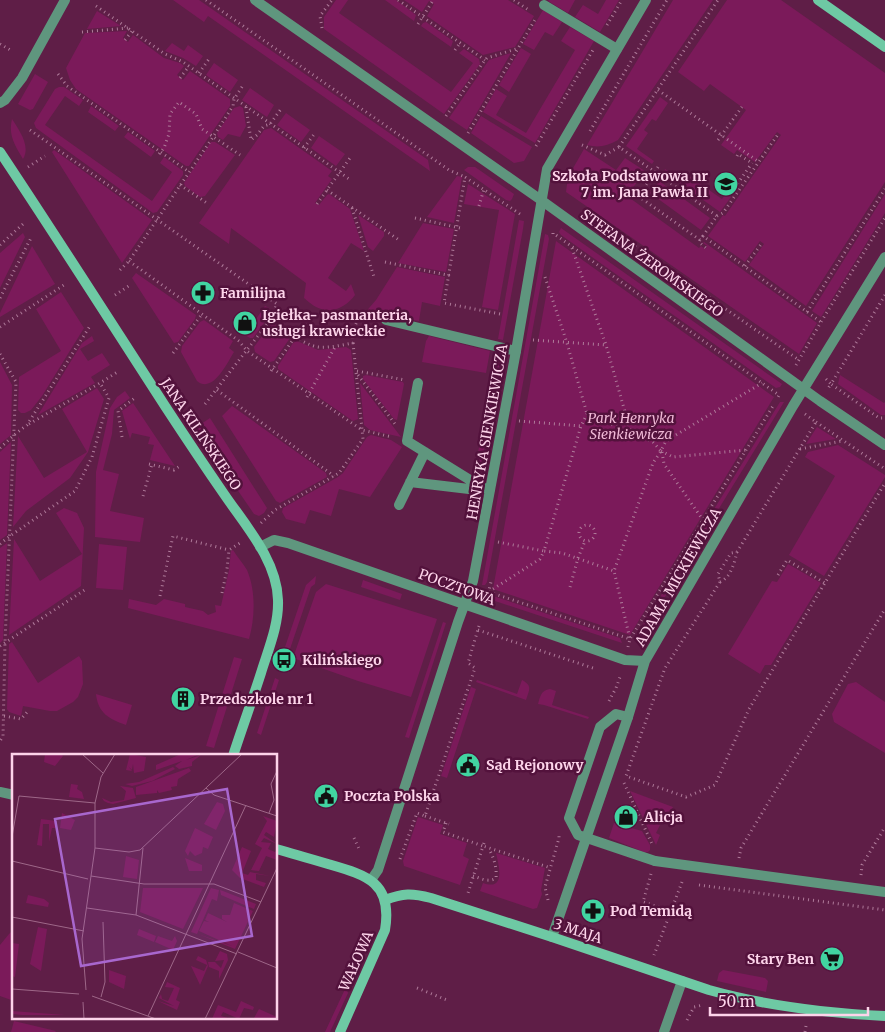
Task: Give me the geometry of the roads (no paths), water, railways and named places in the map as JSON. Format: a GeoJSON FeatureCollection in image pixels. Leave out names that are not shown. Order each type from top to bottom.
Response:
{"type":"FeatureCollection","features":[{"type":"Feature","properties":{"kind":"street"},"geometry":{"type":"LineString","coordinates":[[0,103],[5,100],[22,78],[65,0]]}},
{"type":"Feature","properties":{"kind":"street","name":"STEFANA ŻEROMSKIEGO"},"geometry":{"type":"LineString","coordinates":[[255,0],[541,200],[804,390],[885,445]]}},
{"type":"Feature","properties":{"kind":"street","name":"HENRYKA SIENKIEWICZA"},"geometry":{"type":"LineString","coordinates":[[371,880],[378,870],[473,581],[547,169],[646,0]]}},
{"type":"Feature","properties":{"kind":"street"},"geometry":{"type":"LineString","coordinates":[[818,0],[885,47]]}},
{"type":"Feature","properties":{"kind":"street"},"geometry":{"type":"LineString","coordinates":[[544,5],[617,49]]}},
{"type":"Feature","properties":{"kind":"street","name":"JANA KILIŃSKIEGO"},"geometry":{"type":"LineString","coordinates":[[0,152],[166,408],[260,546],[271,570],[278,601],[277,617],[273,635],[234,754]]}},
{"type":"Feature","properties":{"kind":"street","name":"ADAMA MICKIEWICZA"},"geometry":{"type":"LineString","coordinates":[[552,936],[628,717],[645,661],[793,406],[885,257]]}},
{"type":"Feature","properties":{"kind":"street"},"geometry":{"type":"LineString","coordinates":[[386,320],[516,350]]}},
{"type":"Feature","properties":{"kind":"street"},"geometry":{"type":"LineString","coordinates":[[418,383],[407,441],[470,480],[478,487]]}},
{"type":"Feature","properties":{"kind":"street"},"geometry":{"type":"LineString","coordinates":[[399,505],[425,452]]}},
{"type":"Feature","properties":{"kind":"street"},"geometry":{"type":"LineString","coordinates":[[410,482],[469,489],[478,487],[490,489]]}},
{"type":"Feature","properties":{"kind":"street","name":"POCZTOWA"},"geometry":{"type":"LineString","coordinates":[[260,546],[274,540],[288,543],[625,660],[645,661]]}},
{"type":"Feature","properties":{"kind":"street"},"geometry":{"type":"LineString","coordinates":[[628,717],[616,714],[600,727],[569,818],[578,834],[655,861],[885,892]]}},
{"type":"Feature","properties":{"kind":"street"},"geometry":{"type":"LineString","coordinates":[[278,850],[364,876],[371,880],[380,890],[384,900]]}},
{"type":"Feature","properties":{"kind":"street","name":"3 MAJA"},"geometry":{"type":"LineString","coordinates":[[384,900],[398,894],[415,894],[552,936],[733,997],[807,1010],[885,1016]]}},
{"type":"Feature","properties":{"kind":"street","name":"WAŁOWA"},"geometry":{"type":"LineString","coordinates":[[340,1032],[385,930],[387,909],[384,900]]}},
{"type":"Feature","properties":{"kind":"street"},"geometry":{"type":"LineString","coordinates":[[664,1032],[682,981]]}},
{"type":"Feature","properties":{"kind":"place","name":"Szkoła Podstawowa nr 7 im. Jana Pawła II"},"geometry":{"type":"Point","coordinates":[726,184]}},
{"type":"Feature","properties":{"kind":"place","name":"Familijna"},"geometry":{"type":"Point","coordinates":[203,293]}},
{"type":"Feature","properties":{"kind":"place","name":"Igiełka- pasmanteria, usługi krawieckie"},"geometry":{"type":"Point","coordinates":[245,323]}},
{"type":"Feature","properties":{"kind":"place","name":"Kilińskiego"},"geometry":{"type":"Point","coordinates":[284,660]}},
{"type":"Feature","properties":{"kind":"place","name":"Przedszkole nr 1"},"geometry":{"type":"Point","coordinates":[183,699]}},
{"type":"Feature","properties":{"kind":"place","name":"Sąd Rejonowy"},"geometry":{"type":"Point","coordinates":[468,765]}},
{"type":"Feature","properties":{"kind":"place","name":"Poczta Polska"},"geometry":{"type":"Point","coordinates":[326,796]}},
{"type":"Feature","properties":{"kind":"place","name":"Alicja"},"geometry":{"type":"Point","coordinates":[626,817]}},
{"type":"Feature","properties":{"kind":"place","name":"Pod Temidą"},"geometry":{"type":"Point","coordinates":[593,911]}},
{"type":"Feature","properties":{"kind":"place","name":"Stary Ben"},"geometry":{"type":"Point","coordinates":[832,959]}},
{"type":"Feature","properties":{"kind":"park label","name":"Park Henryka Sienkiewicza"},"geometry":{"type":"Point","coordinates":[631,426]}}]}
